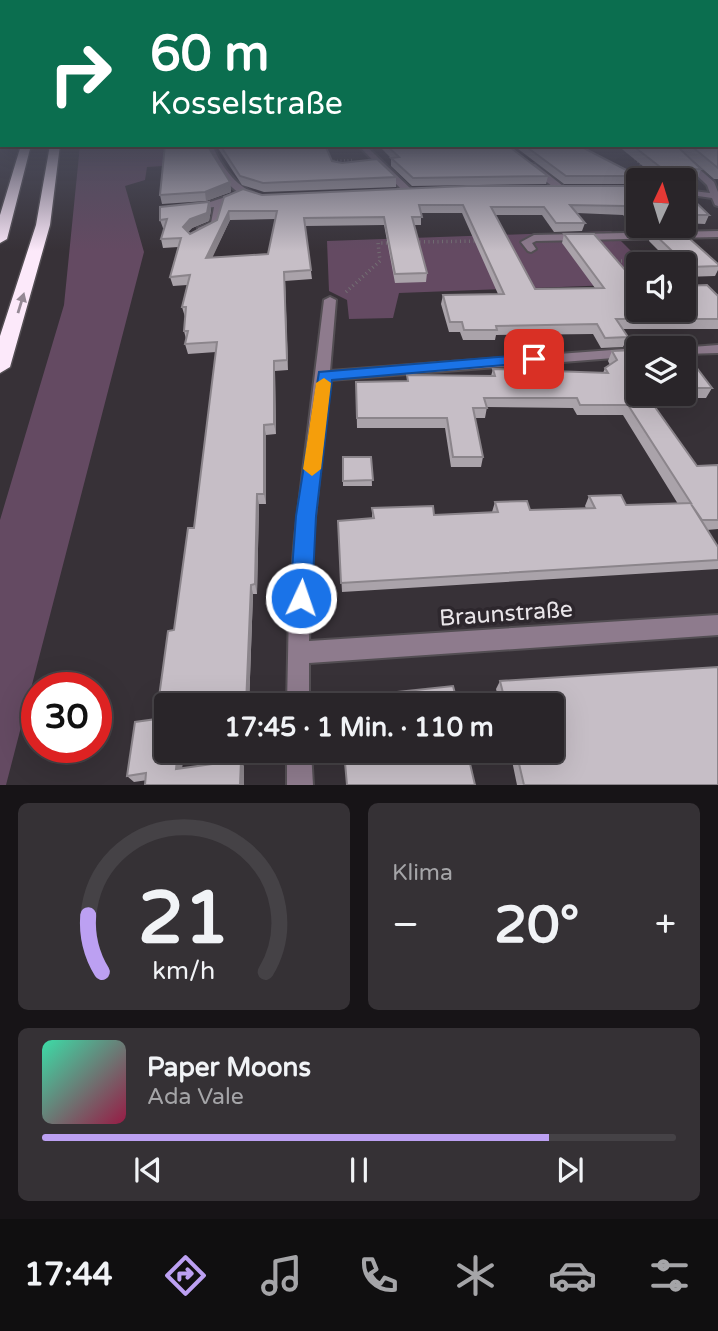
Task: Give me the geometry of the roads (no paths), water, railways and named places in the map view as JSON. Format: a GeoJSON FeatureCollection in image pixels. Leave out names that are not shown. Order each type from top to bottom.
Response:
{"type":"FeatureCollection","features":[{"type":"Feature","properties":{"kind":"highway"},"geometry":{"type":"LineString","coordinates":[[0,239],[17,178]]}},
{"type":"Feature","properties":{"kind":"highway"},"geometry":{"type":"LineString","coordinates":[[0,368],[43,225],[50,178]]}},
{"type":"Feature","properties":{"kind":"street"},"geometry":{"type":"LineString","coordinates":[[228,178],[243,193],[263,198]]}},
{"type":"Feature","properties":{"kind":"street"},"geometry":{"type":"LineString","coordinates":[[394,178],[408,191]]}},
{"type":"Feature","properties":{"kind":"street"},"geometry":{"type":"LineString","coordinates":[[547,178],[560,188]]}},
{"type":"Feature","properties":{"kind":"street"},"geometry":{"type":"LineString","coordinates":[[704,178],[711,184],[717,198]]}},
{"type":"Feature","properties":{"kind":"street"},"geometry":{"type":"LineString","coordinates":[[547,188],[573,188]]}},
{"type":"Feature","properties":{"kind":"street"},"geometry":{"type":"LineString","coordinates":[[395,192],[419,191]]}},
{"type":"Feature","properties":{"kind":"street"},"geometry":{"type":"LineString","coordinates":[[185,208],[219,202],[243,193]]}},
{"type":"Feature","properties":{"kind":"street"},"geometry":{"type":"LineString","coordinates":[[696,194],[717,198]]}},
{"type":"Feature","properties":{"kind":"street"},"geometry":{"type":"LineString","coordinates":[[192,237],[196,232],[215,224],[219,202]]}},
{"type":"Feature","properties":{"kind":"street"},"geometry":{"type":"LineString","coordinates":[[529,245],[534,238],[718,234]]}},
{"type":"Feature","properties":{"kind":"street"},"geometry":{"type":"LineString","coordinates":[[298,693],[306,516],[324,376],[330,300]]}},
{"type":"Feature","properties":{"kind":"street"},"geometry":{"type":"LineString","coordinates":[[696,350],[718,349]]}},
{"type":"Feature","properties":{"kind":"street"},"geometry":{"type":"LineString","coordinates":[[324,376],[626,353]]}},
{"type":"Feature","properties":{"kind":"street","name":"Braunstraße"},"geometry":{"type":"LineString","coordinates":[[298,653],[718,625]]}},
{"type":"Feature","properties":{"kind":"street"},"geometry":{"type":"LineString","coordinates":[[299,763],[300,785]]}}]}
